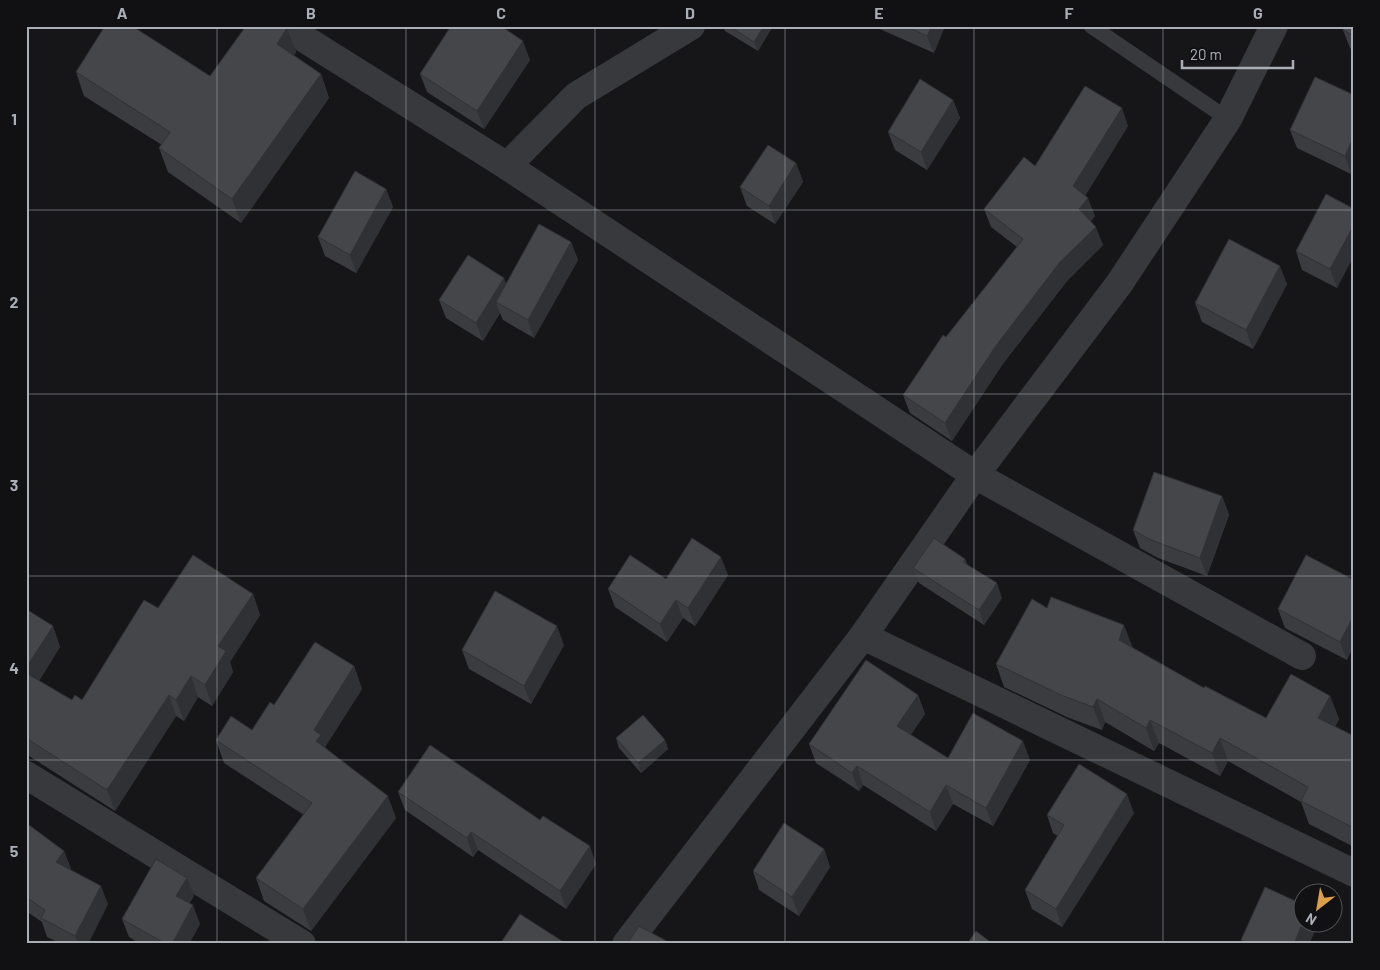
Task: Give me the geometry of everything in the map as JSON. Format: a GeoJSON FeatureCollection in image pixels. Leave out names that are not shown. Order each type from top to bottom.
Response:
{"type":"FeatureCollection","features":[{"type":"Feature","properties":{"kind":"street"},"geometry":{"type":"LineString","coordinates":[[284,26],[507,166],[975,475],[1302,656]]}},
{"type":"Feature","properties":{"kind":"street"},"geometry":{"type":"LineString","coordinates":[[507,166],[576,96],[691,26]]}},
{"type":"Feature","properties":{"kind":"street"},"geometry":{"type":"LineString","coordinates":[[626,944],[863,636],[975,475],[1120,284],[1228,119],[1274,26]]}},
{"type":"Feature","properties":{"kind":"street"},"geometry":{"type":"LineString","coordinates":[[863,636],[1354,873]]}},
{"type":"Feature","properties":{"kind":"street"},"geometry":{"type":"LineString","coordinates":[[26,775],[302,944]]}},
{"type":"Feature","properties":{"kind":"lane"},"geometry":{"type":"LineString","coordinates":[[1092,26],[1228,119]]}},
{"type":"Feature","properties":{"kind":"building"},"geometry":{"type":"Polygon","coordinates":[[[105,26],[132,26],[210,76],[246,26],[284,26],[287,28],[277,44],[321,74],[232,199],[159,148],[170,132],[76,72],[105,26]]]}},
{"type":"Feature","properties":{"kind":"building"},"geometry":{"type":"Polygon","coordinates":[[[451,26],[501,26],[523,41],[477,111],[420,74],[451,26]]]}},
{"type":"Feature","properties":{"kind":"building"},"geometry":{"type":"Polygon","coordinates":[[[729,26],[764,26],[754,42],[729,26]]]}},
{"type":"Feature","properties":{"kind":"building"},"geometry":{"type":"Polygon","coordinates":[[[905,26],[932,26],[927,36],[905,26]]]}},
{"type":"Feature","properties":{"kind":"building"},"geometry":{"type":"Polygon","coordinates":[[[1345,26],[1354,26],[1354,36],[1343,30],[1345,26]]]}},
{"type":"Feature","properties":{"kind":"building"},"geometry":{"type":"Polygon","coordinates":[[[1315,77],[1354,95],[1354,136],[1345,156],[1290,130],[1315,77]]]}},
{"type":"Feature","properties":{"kind":"building"},"geometry":{"type":"Polygon","coordinates":[[[920,79],[953,100],[921,152],[888,132],[920,79]]]}},
{"type":"Feature","properties":{"kind":"building"},"geometry":{"type":"Polygon","coordinates":[[[1085,86],[1122,108],[1073,186],[1088,198],[1079,209],[1096,227],[1060,262],[995,347],[945,423],[903,395],[943,335],[946,337],[1023,239],[984,209],[1024,157],[1035,166],[1085,86]]]}},
{"type":"Feature","properties":{"kind":"building"},"geometry":{"type":"Polygon","coordinates":[[[768,145],[796,163],[769,206],[740,187],[768,145]]]}},
{"type":"Feature","properties":{"kind":"building"},"geometry":{"type":"Polygon","coordinates":[[[355,171],[386,189],[350,255],[318,237],[355,171]]]}},
{"type":"Feature","properties":{"kind":"building"},"geometry":{"type":"Polygon","coordinates":[[[1326,194],[1354,209],[1354,225],[1330,269],[1296,251],[1326,194]]]}},
{"type":"Feature","properties":{"kind":"building"},"geometry":{"type":"Polygon","coordinates":[[[539,224],[571,242],[528,320],[496,302],[539,224]]]}},
{"type":"Feature","properties":{"kind":"building"},"geometry":{"type":"Polygon","coordinates":[[[1229,239],[1280,266],[1246,330],[1195,303],[1229,239]]]}},
{"type":"Feature","properties":{"kind":"building"},"geometry":{"type":"Polygon","coordinates":[[[468,255],[504,278],[476,323],[439,300],[468,255]]]}},
{"type":"Feature","properties":{"kind":"building"},"geometry":{"type":"Polygon","coordinates":[[[1154,472],[1222,496],[1200,558],[1151,540],[1133,530],[1154,472]]]}},
{"type":"Feature","properties":{"kind":"building"},"geometry":{"type":"Polygon","coordinates":[[[692,538],[721,557],[688,608],[676,600],[660,624],[608,589],[630,555],[666,579],[692,538]]]}},
{"type":"Feature","properties":{"kind":"building"},"geometry":{"type":"Polygon","coordinates":[[[934,538],[965,559],[963,562],[997,583],[979,610],[913,568],[934,538]]]}},
{"type":"Feature","properties":{"kind":"building"},"geometry":{"type":"Polygon","coordinates":[[[193,555],[253,594],[218,646],[226,651],[205,685],[191,676],[176,700],[169,695],[107,790],[26,738],[26,673],[72,700],[75,695],[82,700],[144,600],[158,608],[193,555]]]}},
{"type":"Feature","properties":{"kind":"building"},"geometry":{"type":"Polygon","coordinates":[[[1306,555],[1354,580],[1354,615],[1340,642],[1278,609],[1306,555]]]}},
{"type":"Feature","properties":{"kind":"building"},"geometry":{"type":"Polygon","coordinates":[[[495,591],[557,626],[524,686],[462,650],[495,591]]]}},
{"type":"Feature","properties":{"kind":"building"},"geometry":{"type":"Polygon","coordinates":[[[1051,597],[1124,625],[1119,640],[1204,688],[1205,686],[1266,718],[1291,674],[1330,696],[1318,718],[1354,736],[1354,828],[1301,801],[1308,787],[1220,738],[1212,753],[1150,720],[1146,728],[1097,699],[1093,707],[1061,695],[996,664],[1032,599],[1047,608],[1051,597]]]}},
{"type":"Feature","properties":{"kind":"building"},"geometry":{"type":"Polygon","coordinates":[[[26,609],[53,626],[26,668],[26,609]]]}},
{"type":"Feature","properties":{"kind":"building"},"geometry":{"type":"Polygon","coordinates":[[[315,642],[354,666],[314,730],[321,735],[316,741],[388,796],[303,909],[256,878],[312,803],[216,740],[231,716],[252,730],[270,702],[274,705],[315,642]]]}},
{"type":"Feature","properties":{"kind":"building"},"geometry":{"type":"Polygon","coordinates":[[[866,660],[918,695],[897,726],[948,758],[973,713],[1023,741],[986,808],[946,785],[930,812],[857,766],[852,773],[809,744],[866,660]]]}},
{"type":"Feature","properties":{"kind":"building"},"geometry":{"type":"Polygon","coordinates":[[[643,715],[665,740],[638,763],[616,738],[643,715]]]}},
{"type":"Feature","properties":{"kind":"building"},"geometry":{"type":"Polygon","coordinates":[[[430,745],[540,820],[543,816],[590,846],[560,891],[471,832],[467,838],[398,792],[430,745]]]}},
{"type":"Feature","properties":{"kind":"building"},"geometry":{"type":"Polygon","coordinates":[[[1079,764],[1127,794],[1056,909],[1025,890],[1064,825],[1047,815],[1079,764]]]}},
{"type":"Feature","properties":{"kind":"building"},"geometry":{"type":"Polygon","coordinates":[[[784,823],[824,849],[792,897],[753,871],[784,823]]]}},
{"type":"Feature","properties":{"kind":"building"},"geometry":{"type":"Polygon","coordinates":[[[29,825],[64,851],[56,862],[101,886],[75,936],[41,918],[45,910],[26,897],[26,829],[29,825]]]}},
{"type":"Feature","properties":{"kind":"building"},"geometry":{"type":"Polygon","coordinates":[[[156,859],[187,878],[176,896],[193,905],[172,944],[166,944],[122,919],[156,859]]]}},
{"type":"Feature","properties":{"kind":"building"},"geometry":{"type":"Polygon","coordinates":[[[1265,887],[1292,899],[1292,932],[1299,932],[1294,944],[1249,944],[1241,940],[1265,887]]]}},
{"type":"Feature","properties":{"kind":"building"},"geometry":{"type":"Polygon","coordinates":[[[520,914],[562,941],[560,944],[500,944],[520,914]]]}},
{"type":"Feature","properties":{"kind":"building"},"geometry":{"type":"Polygon","coordinates":[[[639,926],[672,944],[627,944],[639,926]]]}},
{"type":"Feature","properties":{"kind":"building"},"geometry":{"type":"Polygon","coordinates":[[[976,931],[993,944],[967,944],[976,931]]]}}]}
